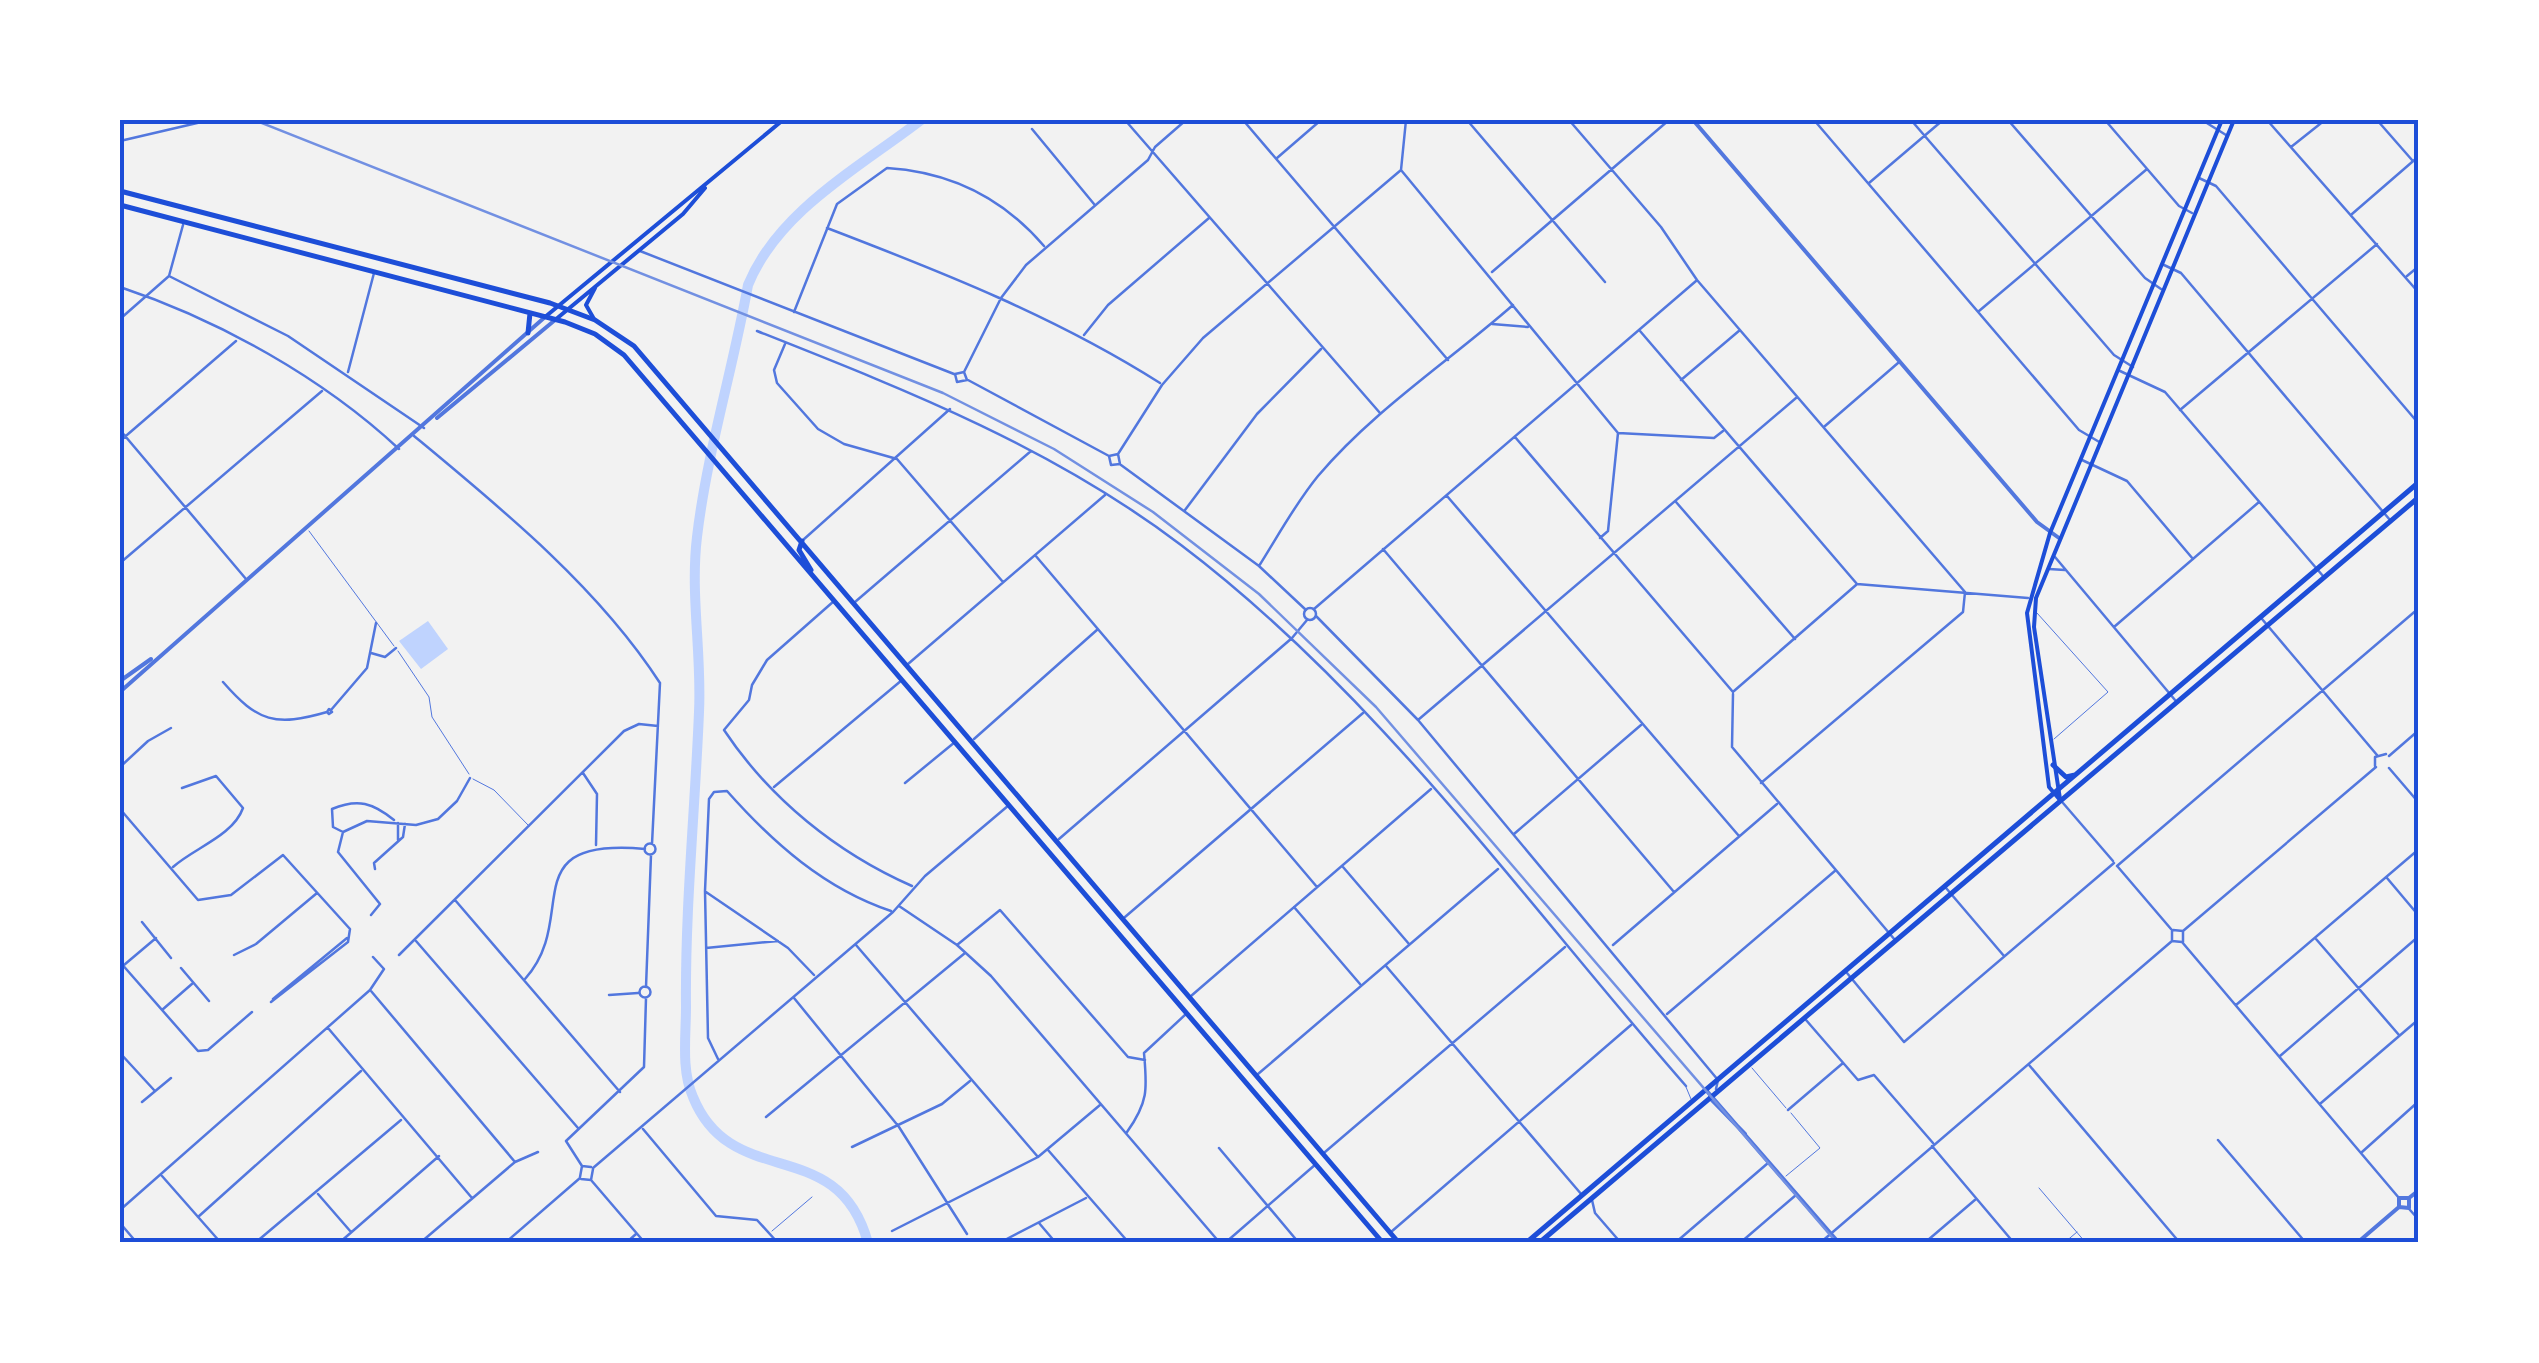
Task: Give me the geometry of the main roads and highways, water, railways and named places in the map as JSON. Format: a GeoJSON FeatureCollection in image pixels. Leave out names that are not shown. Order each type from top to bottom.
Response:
{"type":"FeatureCollection","features":[{"type":"Feature","properties":{"kind":"main road"},"geometry":{"type":"LineString","coordinates":[[545,317],[783,120]]}},
{"type":"Feature","properties":{"kind":"main road"},"geometry":{"type":"LineString","coordinates":[[2057,792],[2049,787],[2032,676],[2028,598],[2054,522],[2222,120]]}},
{"type":"Feature","properties":{"kind":"main road"},"geometry":{"type":"LineString","coordinates":[[2060,800],[2034,612],[2058,538],[2102,443],[2234,120]]}},
{"type":"Feature","properties":{"kind":"main road"},"geometry":{"type":"LineString","coordinates":[[555,320],[683,214],[712,181]]}},
{"type":"Feature","properties":{"kind":"main road"},"geometry":{"type":"LineString","coordinates":[[120,192],[558,306],[595,320],[634,346],[1400,1243]]}},
{"type":"Feature","properties":{"kind":"main road"},"geometry":{"type":"LineString","coordinates":[[132,195],[136,199],[134,208]]}},
{"type":"Feature","properties":{"kind":"main road"},"geometry":{"type":"LineString","coordinates":[[145,198],[145,206],[154,214]]}},
{"type":"Feature","properties":{"kind":"main road"},"geometry":{"type":"LineString","coordinates":[[120,204],[545,317],[608,343],[653,386],[698,438],[1383,1243]]}},
{"type":"Feature","properties":{"kind":"main road"},"geometry":{"type":"LineString","coordinates":[[311,241],[323,249],[320,258]]}},
{"type":"Feature","properties":{"kind":"main road"},"geometry":{"type":"LineString","coordinates":[[340,248],[339,256],[348,266]]}},
{"type":"Feature","properties":{"kind":"main road"},"geometry":{"type":"LineString","coordinates":[[595,320],[586,305],[598,284]]}},
{"type":"Feature","properties":{"kind":"main road"},"geometry":{"type":"LineString","coordinates":[[528,333],[532,326],[530,313]]}},
{"type":"Feature","properties":{"kind":"main road"},"geometry":{"type":"LineString","coordinates":[[653,386],[662,378]]}},
{"type":"Feature","properties":{"kind":"main road"},"geometry":{"type":"LineString","coordinates":[[1979,864],[2060,800],[2261,618],[2418,485]]}},
{"type":"Feature","properties":{"kind":"main road"},"geometry":{"type":"LineString","coordinates":[[1526,1243],[1967,876],[2077,775],[2268,626],[2419,497]]}},
{"type":"Feature","properties":{"kind":"main road"},"geometry":{"type":"LineString","coordinates":[[788,545],[793,531]]}},
{"type":"Feature","properties":{"kind":"main road"},"geometry":{"type":"LineString","coordinates":[[802,541],[799,550],[812,573]]}},
{"type":"Feature","properties":{"kind":"main road"},"geometry":{"type":"LineString","coordinates":[[928,708],[933,693]]}},
{"type":"Feature","properties":{"kind":"main road"},"geometry":{"type":"LineString","coordinates":[[939,720],[937,708],[942,704]]}},
{"type":"Feature","properties":{"kind":"main road"},"geometry":{"type":"LineString","coordinates":[[2053,765],[2066,777],[2077,775]]}},
{"type":"Feature","properties":{"kind":"main road"},"geometry":{"type":"LineString","coordinates":[[1146,963],[1156,954]]}},
{"type":"Feature","properties":{"kind":"main road"},"geometry":{"type":"LineString","coordinates":[[1158,976],[1156,967],[1162,962]]}},
{"type":"Feature","properties":{"kind":"main road"},"geometry":{"type":"LineString","coordinates":[[1539,1243],[1805,1018],[1849,976]]}},
{"type":"Feature","properties":{"kind":"main road"},"geometry":{"type":"LineString","coordinates":[[1278,1117],[1287,1108]]}},
{"type":"Feature","properties":{"kind":"main road"},"geometry":{"type":"LineString","coordinates":[[1289,1129],[1288,1122],[1294,1116]]}},
{"type":"Feature","properties":{"kind":"main road"},"geometry":{"type":"LineString","coordinates":[[1346,1196],[1354,1186]]}},
{"type":"Feature","properties":{"kind":"main road"},"geometry":{"type":"LineString","coordinates":[[1358,1211],[1356,1202],[1362,1196]]}},
{"type":"Feature","properties":{"kind":"main road"},"geometry":{"type":"LineString","coordinates":[[1582,1196],[1594,1196]]}},
{"type":"Feature","properties":{"kind":"water"},"geometry":{"type":"Polygon","coordinates":[[[428,621],[448,649],[421,669],[399,641],[428,621]]]}},
{"type":"Feature","properties":{"kind":"waterway"},"geometry":{"type":"LineString","coordinates":[[868,1243],[853,1209],[833,1187],[810,1173],[733,1145],[710,1126],[689,1087],[685,1053],[687,933],[699,690],[695,559],[707,474],[748,285],[779,235],[800,213],[847,173],[921,120]]}},
{"type":"Feature","properties":{"kind":"tram line"},"geometry":{"type":"LineString","coordinates":[[254,120],[943,393],[1054,449],[1153,512],[1259,594],[1376,707],[1837,1243]]}}]}
